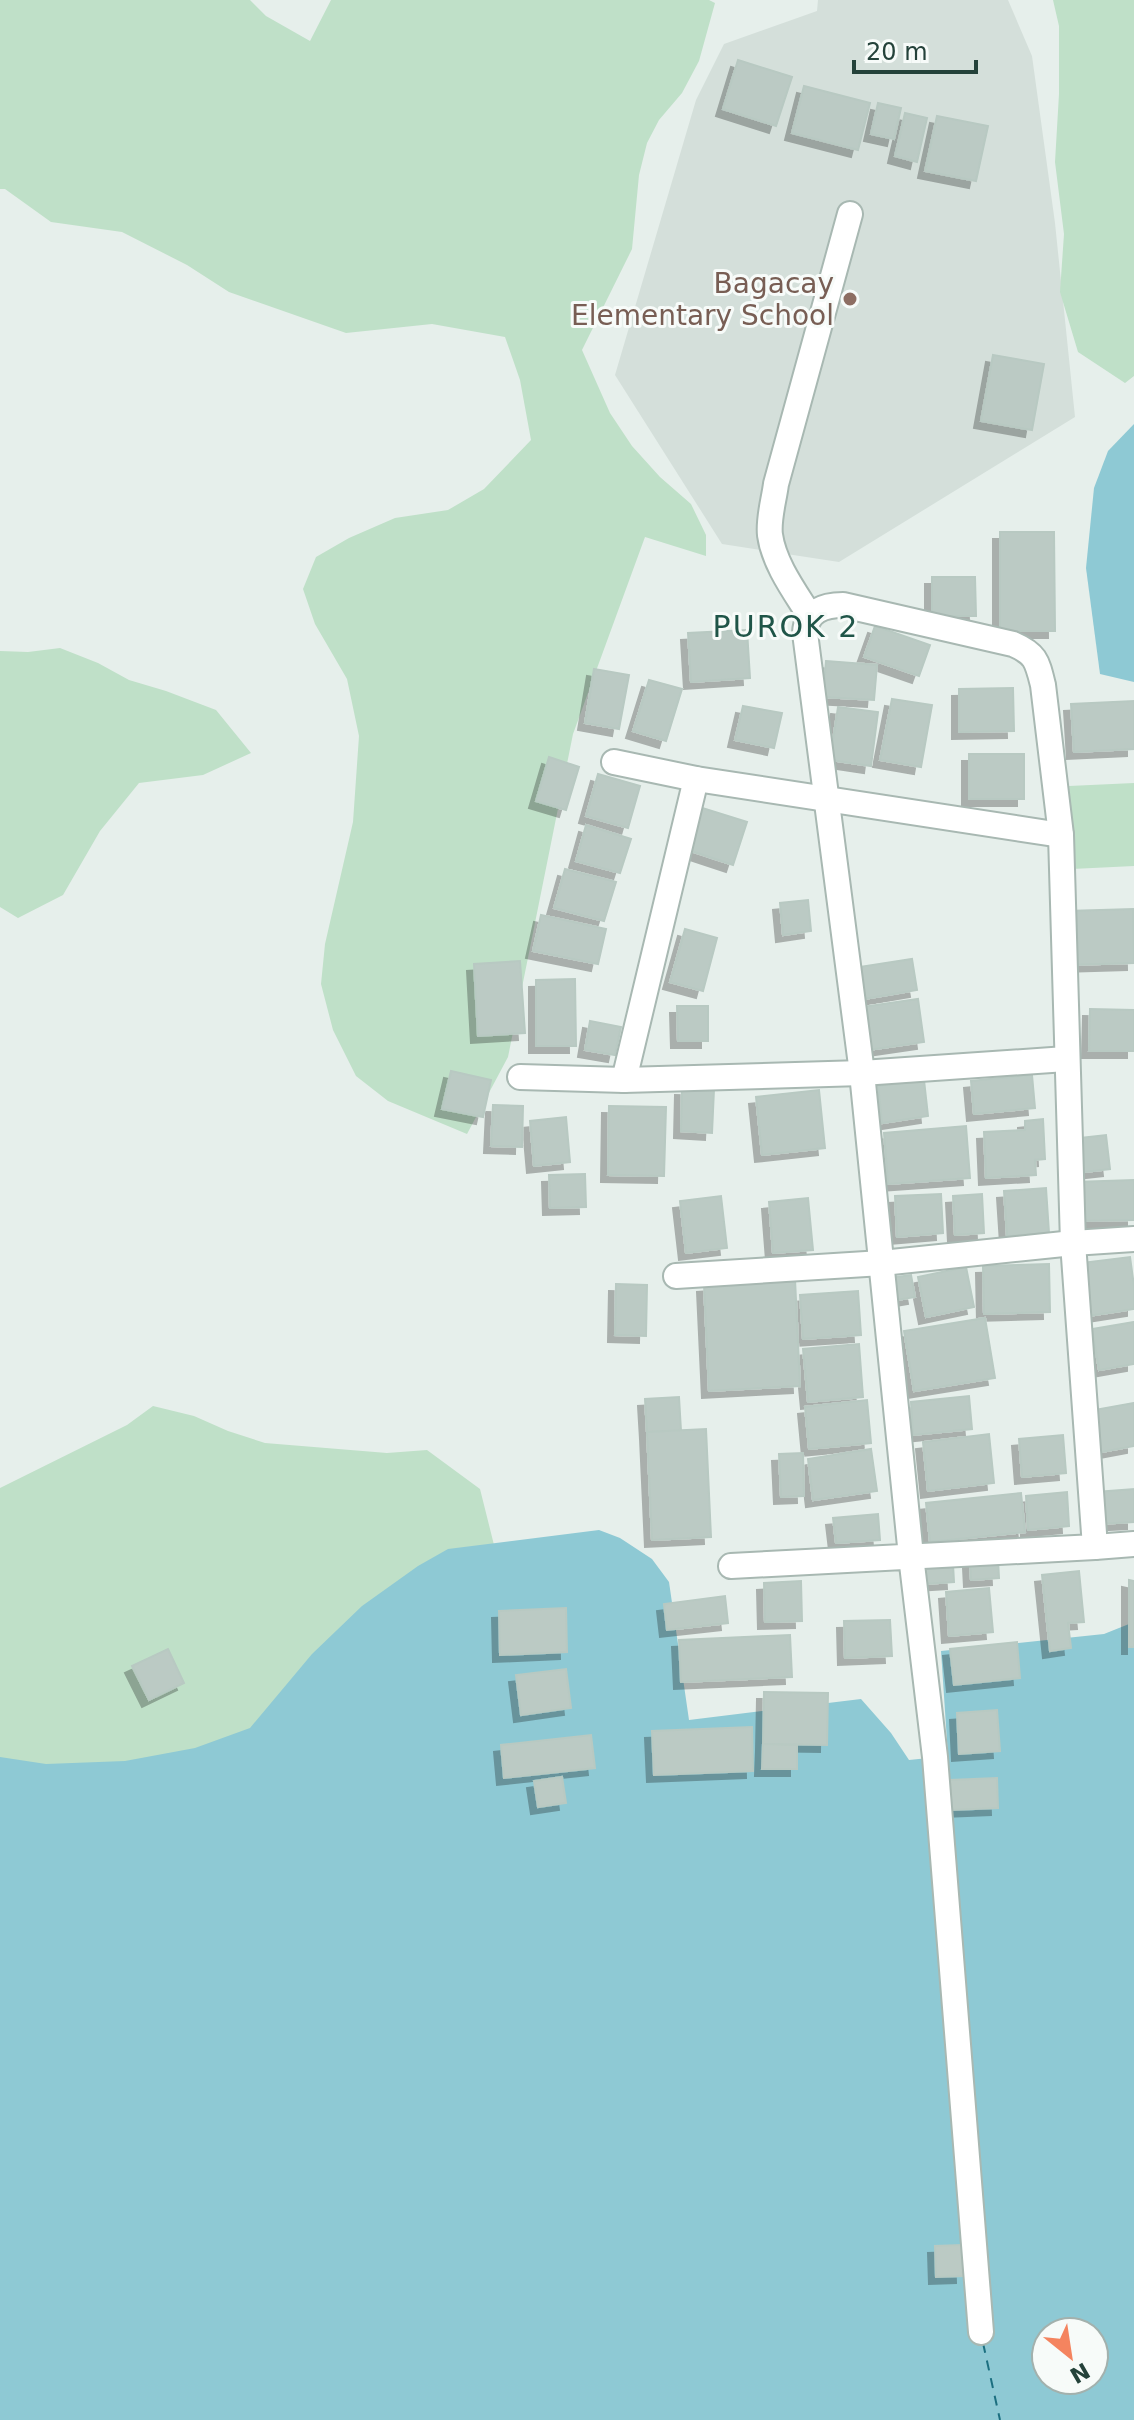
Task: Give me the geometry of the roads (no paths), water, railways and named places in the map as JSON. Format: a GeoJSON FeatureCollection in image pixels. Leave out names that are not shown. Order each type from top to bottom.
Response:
{"type":"FeatureCollection","features":[{"type":"Feature","properties":{"kind":"street"},"geometry":{"type":"LineString","coordinates":[[810,616],[776,556],[770,534],[772,513],[776,484],[850,214]]}},
{"type":"Feature","properties":{"kind":"street"},"geometry":{"type":"LineString","coordinates":[[981,2332],[935,1757],[911,1556],[862,1073],[805,633],[810,616],[829,605],[843,605],[1013,644],[1029,651],[1038,665],[1061,835],[1073,1243],[1095,1547]]}},
{"type":"Feature","properties":{"kind":"street"},"geometry":{"type":"LineString","coordinates":[[614,762],[696,779],[1061,835]]}},
{"type":"Feature","properties":{"kind":"street"},"geometry":{"type":"LineString","coordinates":[[624,1080],[696,779]]}},
{"type":"Feature","properties":{"kind":"street"},"geometry":{"type":"LineString","coordinates":[[520,1077],[624,1080],[862,1073],[1066,1059]]}},
{"type":"Feature","properties":{"kind":"street"},"geometry":{"type":"LineString","coordinates":[[676,1276],[882,1263],[1134,1239]]}},
{"type":"Feature","properties":{"kind":"street"},"geometry":{"type":"LineString","coordinates":[[731,1566],[1134,1544]]}},
{"type":"Feature","properties":{"kind":"water"},"geometry":{"type":"Polygon","coordinates":[[[1134,424],[1134,682],[1100,674],[1086,568],[1094,488],[1108,451],[1134,424]]]}},
{"type":"Feature","properties":{"kind":"water"},"geometry":{"type":"Polygon","coordinates":[[[599,1530],[620,1538],[652,1559],[669,1582],[689,1720],[861,1699],[891,1733],[909,1760],[948,1756],[941,1651],[1104,1634],[1134,1622],[1134,2420],[0,2420],[0,1757],[46,1764],[125,1761],[195,1748],[250,1728],[312,1654],[362,1606],[418,1566],[448,1549],[599,1530]]]}},
{"type":"Feature","properties":{"kind":"place","name":"Bagacay Elementary School"},"geometry":{"type":"Point","coordinates":[850,299]}},
{"type":"Feature","properties":{"kind":"district","name":"PUROK 2"},"geometry":{"type":"Point","coordinates":[786,627]}}]}
